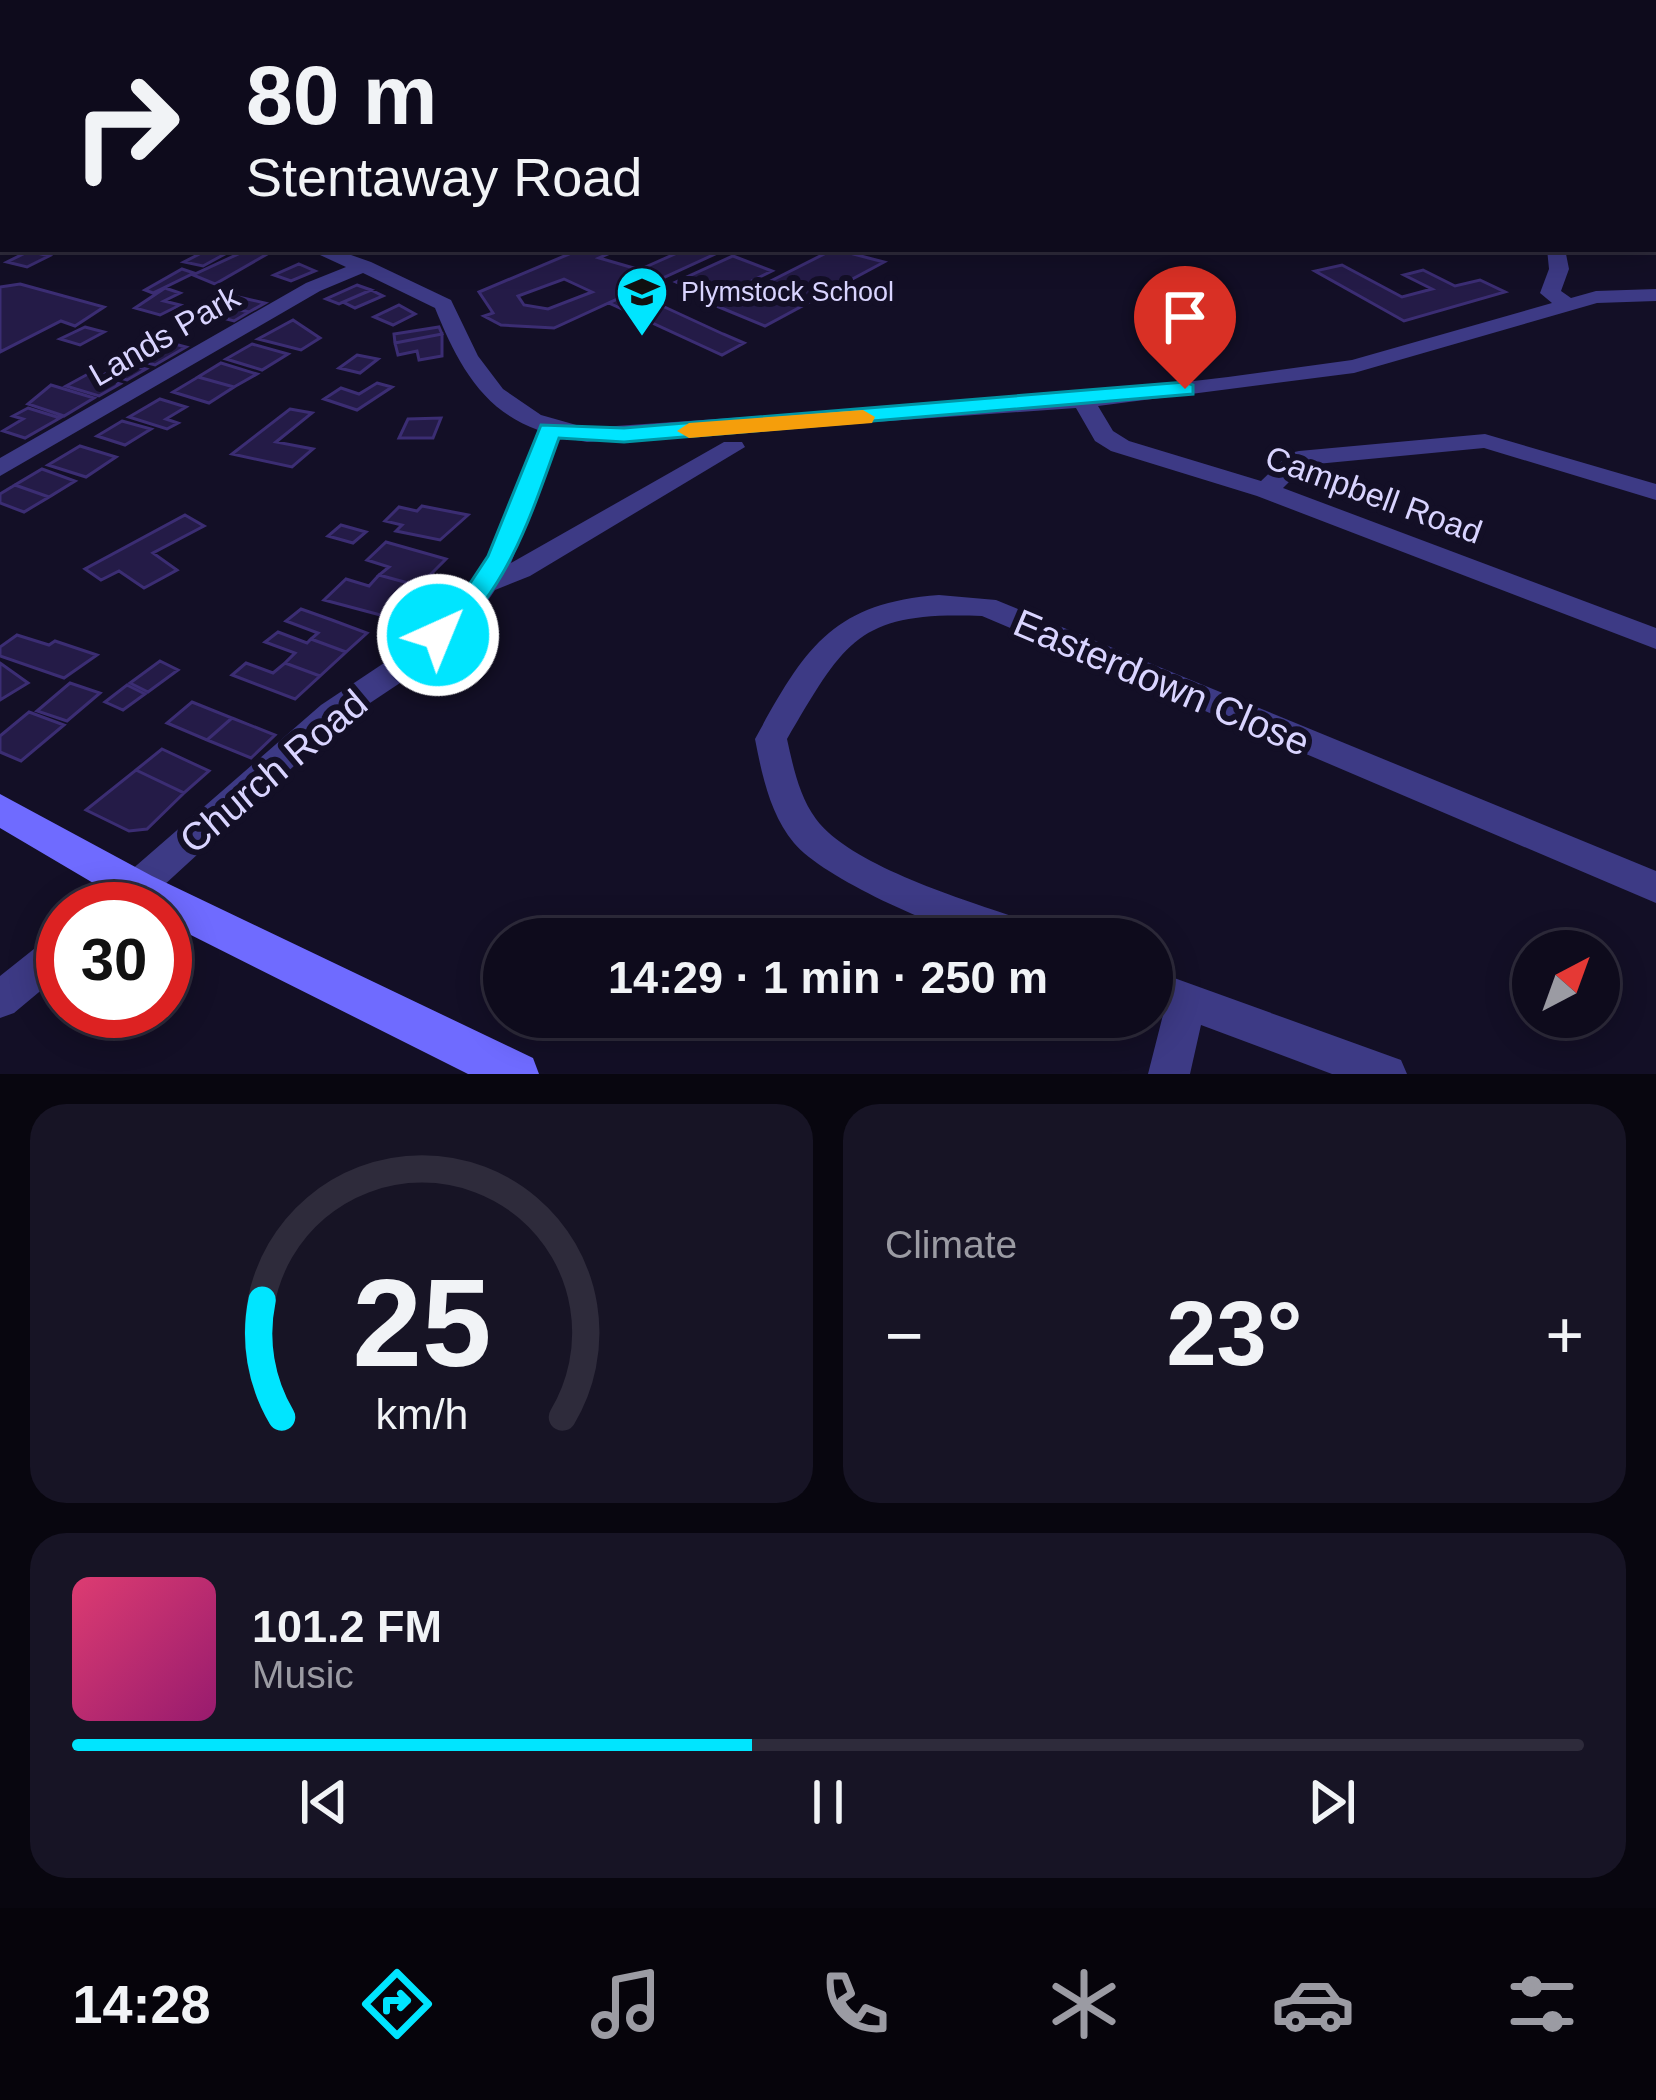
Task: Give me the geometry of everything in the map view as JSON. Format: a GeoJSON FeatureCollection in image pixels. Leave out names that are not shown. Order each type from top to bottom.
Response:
{"type":"FeatureCollection","features":[{"type":"Feature","properties":{"kind":"street"},"geometry":{"type":"LineString","coordinates":[[324,252],[444,304],[461,350],[502,405],[550,430],[624,435],[1083,401],[1354,366],[1566,303],[1656,295]]}},
{"type":"Feature","properties":{"kind":"street"},"geometry":{"type":"LineString","coordinates":[[1556,252],[1559,269],[1550,293],[1566,303]]}},
{"type":"Feature","properties":{"kind":"street","name":"Lands Park"},"geometry":{"type":"LineString","coordinates":[[0,468],[313,287],[364,266]]}},
{"type":"Feature","properties":{"kind":"street","name":"Campbell Road"},"geometry":{"type":"LineString","coordinates":[[1083,401],[1104,436],[1120,446],[1266,491],[1656,639]]}},
{"type":"Feature","properties":{"kind":"street","name":"Church Road"},"geometry":{"type":"LineString","coordinates":[[142,882],[332,713],[404,665],[471,604],[502,556],[550,430]]}},
{"type":"Feature","properties":{"kind":"street"},"geometry":{"type":"LineString","coordinates":[[1266,491],[1299,458],[1485,441],[1656,492]]}},
{"type":"Feature","properties":{"kind":"street","name":"Church Road"},"geometry":{"type":"LineString","coordinates":[[484,584],[520,570],[734,447]]}},
{"type":"Feature","properties":{"kind":"street","name":"Easterdown Close"},"geometry":{"type":"LineString","coordinates":[[978,918],[872,875],[809,838],[782,790],[771,739],[832,639],[856,620],[899,606],[986,608],[1656,887]]}},
{"type":"Feature","properties":{"kind":"street"},"geometry":{"type":"LineString","coordinates":[[0,809],[102,882]]}},
{"type":"Feature","properties":{"kind":"street"},"geometry":{"type":"LineString","coordinates":[[192,929],[516,1074]]}},
{"type":"Feature","properties":{"kind":"street"},"geometry":{"type":"LineString","coordinates":[[0,1000],[36,971]]}},
{"type":"Feature","properties":{"kind":"street"},"geometry":{"type":"LineString","coordinates":[[1173,996],[1386,1074]]}},
{"type":"Feature","properties":{"kind":"street"},"geometry":{"type":"LineString","coordinates":[[1169,1038],[1169,1074]]}},
{"type":"Feature","properties":{"kind":"building"},"geometry":{"type":"Polygon","coordinates":[[[27,252],[49,256],[27,267],[7,262],[27,252]]]}},
{"type":"Feature","properties":{"kind":"building"},"geometry":{"type":"Polygon","coordinates":[[[203,252],[229,252],[203,266],[184,262],[203,252]]]}},
{"type":"Feature","properties":{"kind":"building"},"geometry":{"type":"Polygon","coordinates":[[[243,252],[269,253],[215,284],[193,275],[243,252]]]}},
{"type":"Feature","properties":{"kind":"building"},"geometry":{"type":"Polygon","coordinates":[[[574,252],[612,252],[599,258],[637,269],[632,273],[679,252],[719,252],[554,328],[501,325],[484,316],[493,313],[479,292],[574,252]],[[564,279],[518,296],[524,305],[548,309],[592,292],[564,279]]]}},
{"type":"Feature","properties":{"kind":"building"},"geometry":{"type":"Polygon","coordinates":[[[828,252],[884,262],[765,326],[719,307],[828,252]]]}},
{"type":"Feature","properties":{"kind":"building"},"geometry":{"type":"Polygon","coordinates":[[[733,256],[772,271],[715,299],[676,282],[733,256]]]}},
{"type":"Feature","properties":{"kind":"building"},"geometry":{"type":"Polygon","coordinates":[[[299,264],[315,271],[291,281],[274,275],[299,264]]]}},
{"type":"Feature","properties":{"kind":"building"},"geometry":{"type":"Polygon","coordinates":[[[1342,265],[1402,297],[1432,289],[1404,275],[1423,270],[1455,286],[1480,280],[1505,292],[1404,321],[1315,271],[1342,265]]]}},
{"type":"Feature","properties":{"kind":"building"},"geometry":{"type":"Polygon","coordinates":[[[182,269],[194,273],[153,293],[145,290],[182,269]]]}},
{"type":"Feature","properties":{"kind":"building"},"geometry":{"type":"Polygon","coordinates":[[[20,284],[104,307],[75,326],[61,321],[0,352],[0,287],[20,284]]]}},
{"type":"Feature","properties":{"kind":"building"},"geometry":{"type":"Polygon","coordinates":[[[357,285],[371,290],[339,304],[326,299],[357,285]]]}},
{"type":"Feature","properties":{"kind":"building"},"geometry":{"type":"Polygon","coordinates":[[[165,288],[180,293],[164,301],[180,305],[160,315],[135,308],[165,288]]]}},
{"type":"Feature","properties":{"kind":"building"},"geometry":{"type":"Polygon","coordinates":[[[371,290],[383,296],[355,308],[343,302],[371,290]]]}},
{"type":"Feature","properties":{"kind":"building"},"geometry":{"type":"Polygon","coordinates":[[[632,292],[744,343],[722,355],[609,303],[632,292]]]}},
{"type":"Feature","properties":{"kind":"building"},"geometry":{"type":"Polygon","coordinates":[[[234,296],[265,303],[249,312],[218,305],[234,296]]]}},
{"type":"Feature","properties":{"kind":"building"},"geometry":{"type":"Polygon","coordinates":[[[218,305],[249,312],[234,321],[203,313],[218,305]]]}},
{"type":"Feature","properties":{"kind":"building"},"geometry":{"type":"Polygon","coordinates":[[[399,305],[415,314],[393,325],[374,317],[399,305]]]}},
{"type":"Feature","properties":{"kind":"building"},"geometry":{"type":"Polygon","coordinates":[[[293,320],[320,338],[301,350],[258,339],[293,320]]]}},
{"type":"Feature","properties":{"kind":"building"},"geometry":{"type":"Polygon","coordinates":[[[85,327],[104,332],[80,345],[60,339],[85,327]]]}},
{"type":"Feature","properties":{"kind":"building"},"geometry":{"type":"Polygon","coordinates":[[[439,327],[442,334],[395,343],[394,334],[439,327]]]}},
{"type":"Feature","properties":{"kind":"building"},"geometry":{"type":"Polygon","coordinates":[[[442,334],[442,356],[419,360],[417,351],[398,355],[395,343],[442,334]]]}},
{"type":"Feature","properties":{"kind":"building"},"geometry":{"type":"Polygon","coordinates":[[[156,339],[186,347],[155,365],[125,357],[156,339]]]}},
{"type":"Feature","properties":{"kind":"building"},"geometry":{"type":"Polygon","coordinates":[[[252,344],[288,354],[262,370],[226,359],[252,344]]]}},
{"type":"Feature","properties":{"kind":"building"},"geometry":{"type":"Polygon","coordinates":[[[357,355],[378,359],[360,373],[339,368],[357,355]]]}},
{"type":"Feature","properties":{"kind":"building"},"geometry":{"type":"Polygon","coordinates":[[[124,363],[146,369],[127,380],[105,374],[124,363]]]}},
{"type":"Feature","properties":{"kind":"building"},"geometry":{"type":"Polygon","coordinates":[[[221,363],[257,374],[234,387],[198,377],[221,363]]]}},
{"type":"Feature","properties":{"kind":"building"},"geometry":{"type":"Polygon","coordinates":[[[88,374],[120,384],[99,396],[66,386],[88,374]]]}},
{"type":"Feature","properties":{"kind":"building"},"geometry":{"type":"Polygon","coordinates":[[[198,377],[234,387],[209,403],[173,392],[198,377]]]}},
{"type":"Feature","properties":{"kind":"building"},"geometry":{"type":"Polygon","coordinates":[[[377,383],[392,387],[357,410],[324,399],[341,388],[359,394],[377,383]]]}},
{"type":"Feature","properties":{"kind":"building"},"geometry":{"type":"Polygon","coordinates":[[[51,385],[94,398],[64,416],[28,404],[51,385]]]}},
{"type":"Feature","properties":{"kind":"building"},"geometry":{"type":"Polygon","coordinates":[[[160,399],[186,407],[166,419],[178,423],[167,429],[129,417],[160,399]]]}},
{"type":"Feature","properties":{"kind":"building"},"geometry":{"type":"Polygon","coordinates":[[[28,408],[60,418],[25,438],[3,431],[23,419],[13,416],[28,408]]]}},
{"type":"Feature","properties":{"kind":"building"},"geometry":{"type":"Polygon","coordinates":[[[290,409],[312,413],[276,442],[313,449],[292,467],[232,454],[290,409]]]}},
{"type":"Feature","properties":{"kind":"building"},"geometry":{"type":"Polygon","coordinates":[[[441,418],[433,438],[399,438],[408,419],[441,418]]]}},
{"type":"Feature","properties":{"kind":"building"},"geometry":{"type":"Polygon","coordinates":[[[122,421],[151,429],[125,445],[97,436],[122,421]]]}},
{"type":"Feature","properties":{"kind":"building"},"geometry":{"type":"Polygon","coordinates":[[[80,446],[116,457],[86,477],[48,465],[80,446]]]}},
{"type":"Feature","properties":{"kind":"building"},"geometry":{"type":"Polygon","coordinates":[[[42,469],[75,481],[49,497],[15,485],[42,469]]]}},
{"type":"Feature","properties":{"kind":"building"},"geometry":{"type":"Polygon","coordinates":[[[15,485],[49,497],[24,512],[0,503],[0,494],[15,485]]]}},
{"type":"Feature","properties":{"kind":"building"},"geometry":{"type":"Polygon","coordinates":[[[422,506],[468,515],[440,540],[396,531],[402,525],[385,521],[399,507],[417,511],[422,506]]]}},
{"type":"Feature","properties":{"kind":"building"},"geometry":{"type":"Polygon","coordinates":[[[185,515],[204,526],[153,553],[177,570],[144,588],[119,571],[101,580],[85,569],[185,515]]]}},
{"type":"Feature","properties":{"kind":"building"},"geometry":{"type":"Polygon","coordinates":[[[341,525],[366,532],[353,543],[328,536],[341,525]]]}},
{"type":"Feature","properties":{"kind":"building"},"geometry":{"type":"Polygon","coordinates":[[[386,542],[446,559],[419,586],[379,575],[389,567],[367,560],[386,542]]]}},
{"type":"Feature","properties":{"kind":"building"},"geometry":{"type":"Polygon","coordinates":[[[379,575],[419,586],[388,617],[324,600],[346,579],[369,586],[379,575]]]}},
{"type":"Feature","properties":{"kind":"building"},"geometry":{"type":"Polygon","coordinates":[[[301,609],[367,633],[346,652],[311,639],[318,633],[286,621],[301,609]]]}},
{"type":"Feature","properties":{"kind":"building"},"geometry":{"type":"Polygon","coordinates":[[[278,632],[346,652],[320,676],[285,663],[295,653],[265,642],[278,632]]]}},
{"type":"Feature","properties":{"kind":"building"},"geometry":{"type":"Polygon","coordinates":[[[17,635],[97,655],[64,678],[0,656],[0,647],[17,635]]]}},
{"type":"Feature","properties":{"kind":"building"},"geometry":{"type":"Polygon","coordinates":[[[160,661],[178,670],[148,692],[130,683],[160,661]]]}},
{"type":"Feature","properties":{"kind":"building"},"geometry":{"type":"Polygon","coordinates":[[[0,663],[28,683],[0,700],[0,663]]]}},
{"type":"Feature","properties":{"kind":"building"},"geometry":{"type":"Polygon","coordinates":[[[246,663],[273,673],[285,663],[320,676],[295,699],[232,675],[246,663]]]}},
{"type":"Feature","properties":{"kind":"building"},"geometry":{"type":"Polygon","coordinates":[[[70,683],[100,693],[67,721],[37,711],[70,683]]]}},
{"type":"Feature","properties":{"kind":"building"},"geometry":{"type":"Polygon","coordinates":[[[127,685],[145,694],[123,710],[105,702],[127,685]]]}},
{"type":"Feature","properties":{"kind":"building"},"geometry":{"type":"Polygon","coordinates":[[[192,702],[232,718],[207,740],[167,723],[192,702]]]}},
{"type":"Feature","properties":{"kind":"building"},"geometry":{"type":"Polygon","coordinates":[[[29,712],[64,725],[21,761],[0,752],[0,736],[29,712]]]}},
{"type":"Feature","properties":{"kind":"building"},"geometry":{"type":"Polygon","coordinates":[[[232,718],[275,735],[251,758],[207,740],[232,718]]]}},
{"type":"Feature","properties":{"kind":"building"},"geometry":{"type":"Polygon","coordinates":[[[162,749],[209,771],[184,793],[136,770],[162,749]]]}},
{"type":"Feature","properties":{"kind":"building"},"geometry":{"type":"Polygon","coordinates":[[[136,770],[184,793],[147,829],[129,831],[86,810],[136,770]]]}},
{"type":"Feature","properties":{"kind":"slow traffic"},"geometry":{"type":"LineString","coordinates":[[689,431],[863,417]]}},
{"type":"Feature","properties":{"kind":"place","name":"Plymstock School"},"geometry":{"type":"Point","coordinates":[642,338]}},
{"type":"Feature","properties":{"kind":"route"},"geometry":{"type":"LineString","coordinates":[[438,635],[471,604],[502,556],[550,430],[624,435],[1083,401],[1185,389]]}}]}
